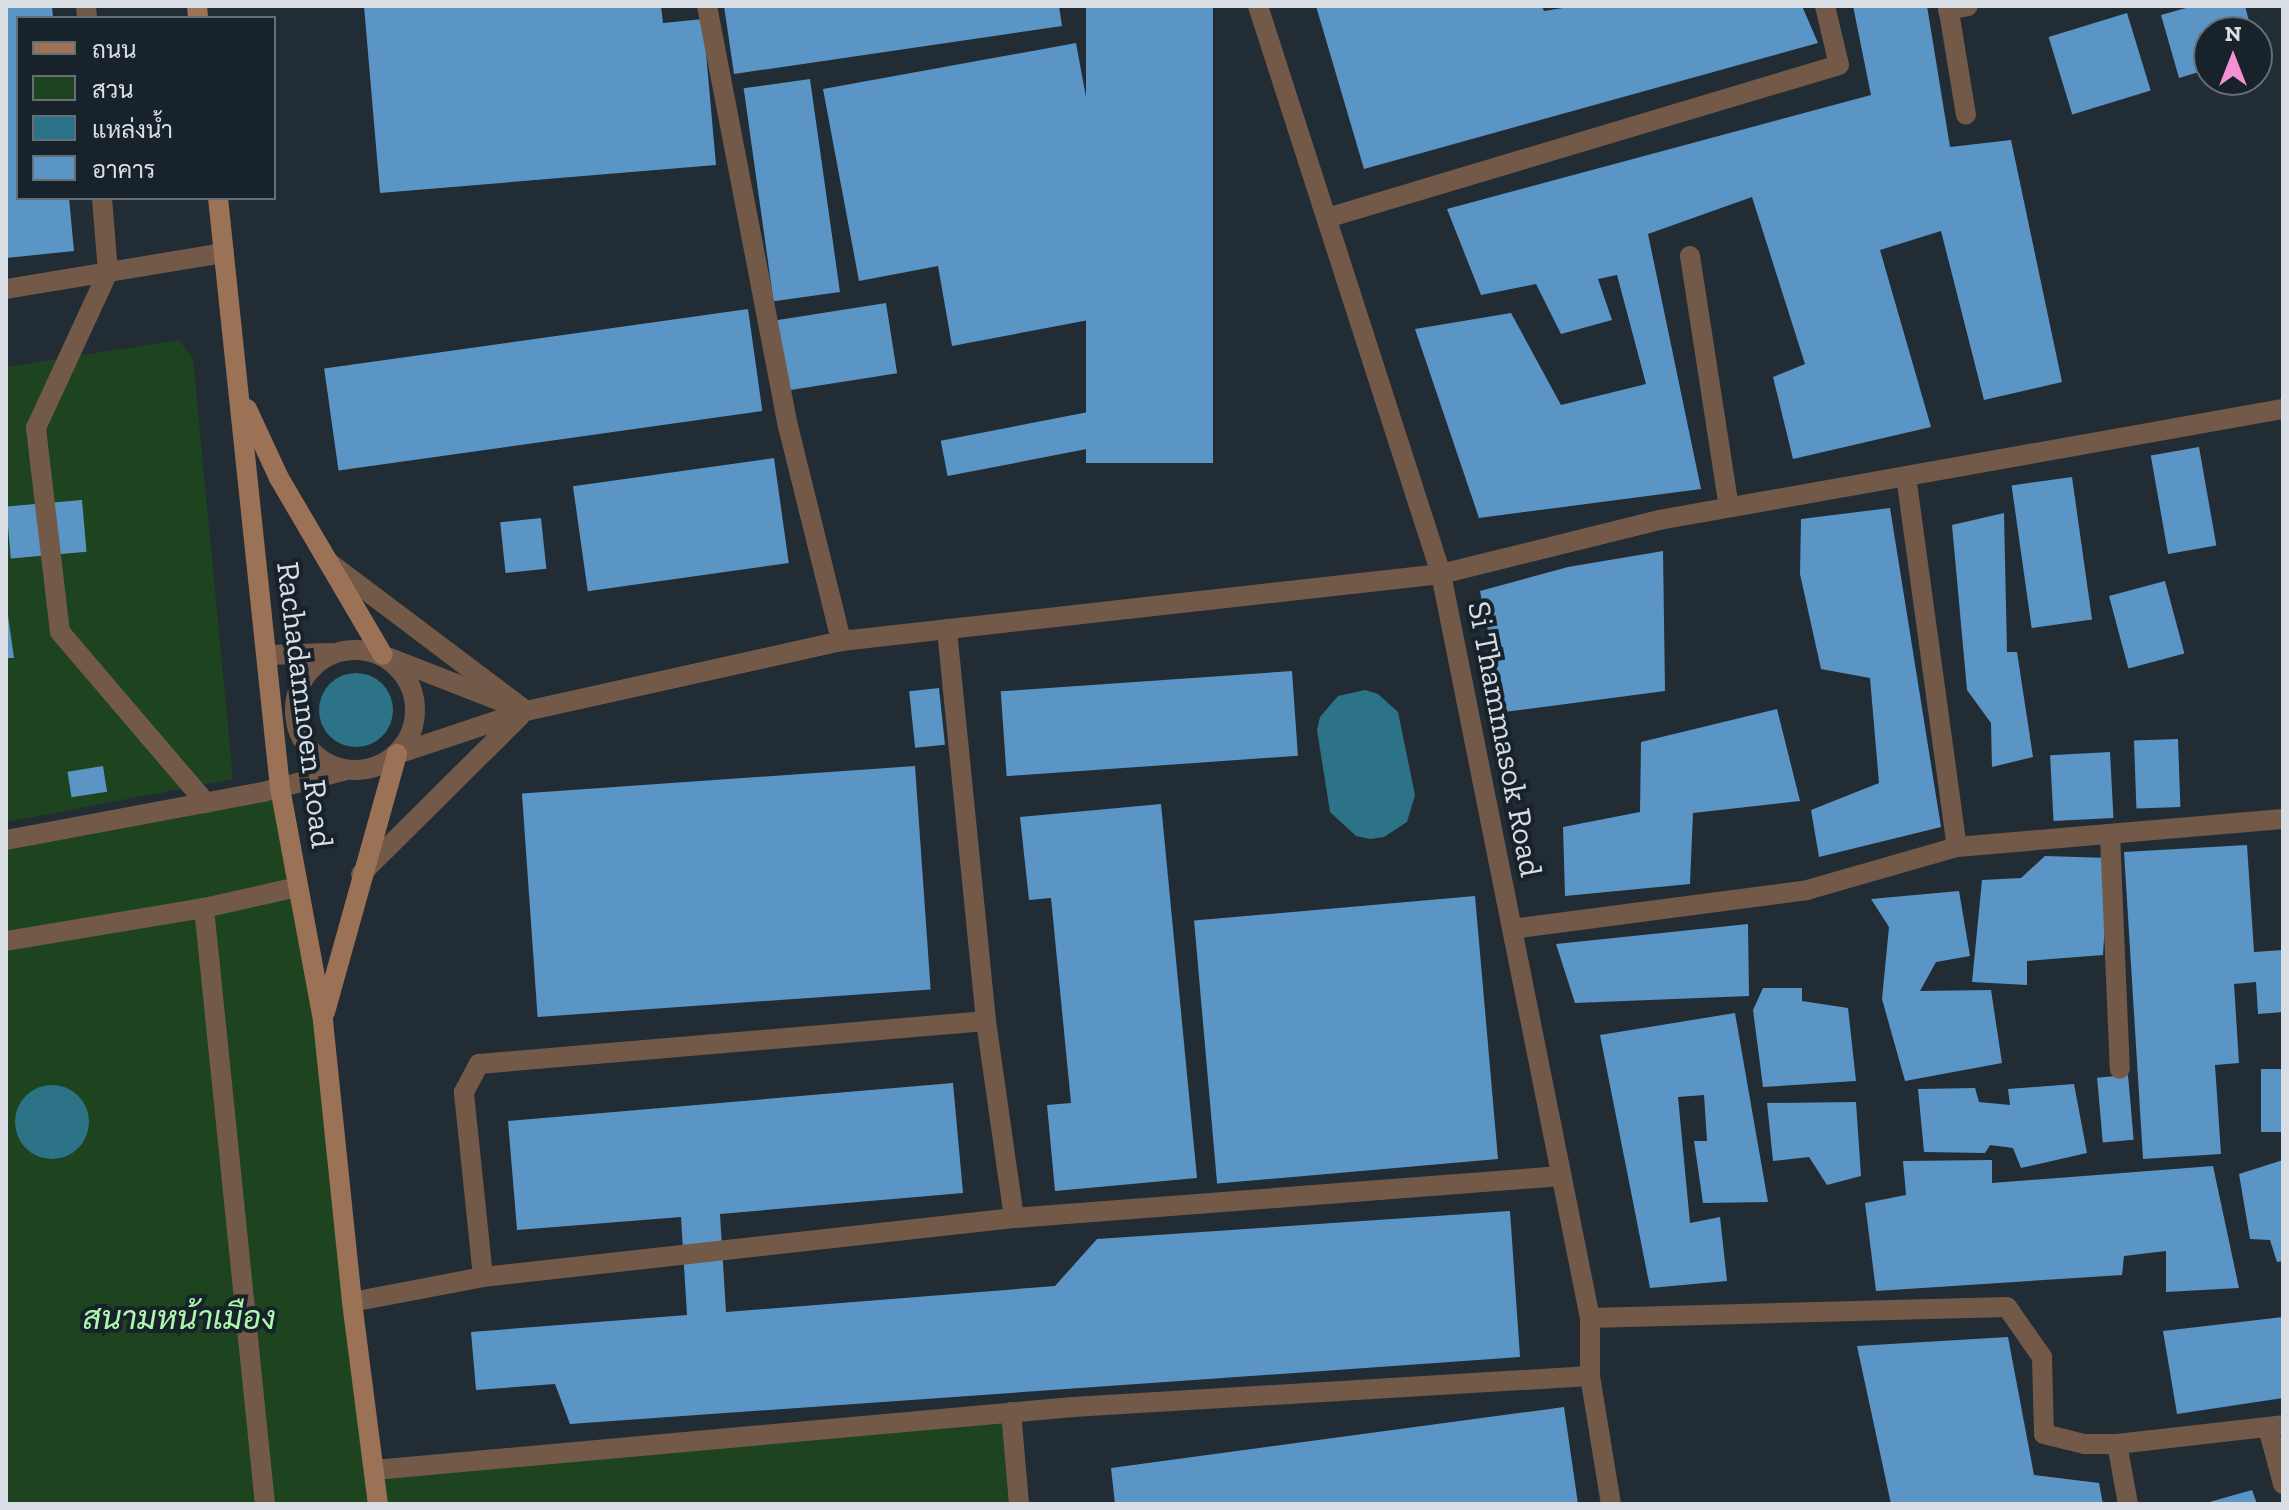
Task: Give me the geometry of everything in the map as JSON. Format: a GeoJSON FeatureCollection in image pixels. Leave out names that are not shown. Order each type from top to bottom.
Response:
{"type":"FeatureCollection","features":[{"type":"Feature","properties":{"kind":"main road","name":"Rachadamnoen Road"},"geometry":{"type":"LineString","coordinates":[[218,200],[280,788],[323,1021],[352,1302],[378,1504]]}},
{"type":"Feature","properties":{"kind":"main road","name":"Rachadamnoen Road"},"geometry":{"type":"LineString","coordinates":[[240,394],[279,478],[383,655]]}},
{"type":"Feature","properties":{"kind":"main road","name":"Rachadamnoen Road"},"geometry":{"type":"LineString","coordinates":[[323,1021],[397,754]]}},
{"type":"Feature","properties":{"kind":"street"},"geometry":{"type":"LineString","coordinates":[[707,6],[787,422],[841,641]]}},
{"type":"Feature","properties":{"kind":"street","name":"Si Thammasok Road"},"geometry":{"type":"LineString","coordinates":[[1258,6],[1441,574],[1590,1318],[1590,1376],[1611,1504]]}},
{"type":"Feature","properties":{"kind":"street"},"geometry":{"type":"LineString","coordinates":[[1327,218],[1839,65],[1825,6]]}},
{"type":"Feature","properties":{"kind":"street"},"geometry":{"type":"LineString","coordinates":[[1955,7],[1966,115]]}},
{"type":"Feature","properties":{"kind":"street"},"geometry":{"type":"LineString","coordinates":[[102,200],[108,272],[36,428],[60,632],[206,803]]}},
{"type":"Feature","properties":{"kind":"street"},"geometry":{"type":"LineString","coordinates":[[6,289],[224,253]]}},
{"type":"Feature","properties":{"kind":"street"},"geometry":{"type":"LineString","coordinates":[[1690,256],[1729,507]]}},
{"type":"Feature","properties":{"kind":"street"},"geometry":{"type":"LineString","coordinates":[[6,840],[206,803],[382,764],[397,754],[526,711],[841,641],[1441,574],[1659,520],[2283,409]]}},
{"type":"Feature","properties":{"kind":"street"},"geometry":{"type":"LineString","coordinates":[[1906,476],[1957,847]]}},
{"type":"Feature","properties":{"kind":"street"},"geometry":{"type":"LineString","coordinates":[[327,562],[526,711]]}},
{"type":"Feature","properties":{"kind":"street"},"geometry":{"type":"LineString","coordinates":[[947,629],[986,1021],[1014,1218]]}},
{"type":"Feature","properties":{"kind":"street"},"geometry":{"type":"LineString","coordinates":[[267,655],[333,653],[349,649],[383,655],[526,711]]}},
{"type":"Feature","properties":{"kind":"street"},"geometry":{"type":"LineString","coordinates":[[333,653],[304,675],[294,709],[296,727],[315,756],[348,770]]}},
{"type":"Feature","properties":{"kind":"street"},"geometry":{"type":"LineString","coordinates":[[383,655],[398,667],[415,701],[409,739],[397,754]]}},
{"type":"Feature","properties":{"kind":"street"},"geometry":{"type":"LineString","coordinates":[[361,875],[526,711]]}},
{"type":"Feature","properties":{"kind":"street"},"geometry":{"type":"LineString","coordinates":[[1512,929],[1807,890],[1957,847],[2283,819]]}},
{"type":"Feature","properties":{"kind":"street"},"geometry":{"type":"LineString","coordinates":[[2110,835],[2120,1069]]}},
{"type":"Feature","properties":{"kind":"street"},"geometry":{"type":"LineString","coordinates":[[6,941],[204,908],[298,887]]}},
{"type":"Feature","properties":{"kind":"street"},"geometry":{"type":"LineString","coordinates":[[204,908],[265,1504]]}},
{"type":"Feature","properties":{"kind":"street"},"geometry":{"type":"LineString","coordinates":[[483,1277],[464,1092],[479,1064],[986,1021]]}},
{"type":"Feature","properties":{"kind":"street"},"geometry":{"type":"LineString","coordinates":[[352,1302],[483,1277],[1014,1218],[1561,1176]]}},
{"type":"Feature","properties":{"kind":"street"},"geometry":{"type":"LineString","coordinates":[[1590,1318],[2007,1307],[2042,1357],[2044,1434],[2084,1444],[2117,1444],[2275,1426],[2283,1484]]}},
{"type":"Feature","properties":{"kind":"street"},"geometry":{"type":"LineString","coordinates":[[374,1470],[1011,1412],[1590,1376]]}},
{"type":"Feature","properties":{"kind":"street"},"geometry":{"type":"LineString","coordinates":[[1011,1412],[1019,1504]]}},
{"type":"Feature","properties":{"kind":"street"},"geometry":{"type":"LineString","coordinates":[[2117,1444],[2128,1504]]}},
{"type":"Feature","properties":{"kind":"green space"},"geometry":{"type":"Polygon","coordinates":[[[179,340],[193,359],[233,779],[6,822],[6,367],[179,340]]]}},
{"type":"Feature","properties":{"kind":"green space","name":"สนามหน้าเมือง"},"geometry":{"type":"Polygon","coordinates":[[[280,788],[298,887],[374,1470],[1011,1412],[1019,1504],[6,1504],[6,841],[280,788]]]}},
{"type":"Feature","properties":{"kind":"water"},"geometry":{"type":"Polygon","coordinates":[[[356,673],[370,676],[382,684],[390,696],[393,710],[390,724],[382,736],[370,744],[356,747],[342,744],[330,736],[322,724],[319,710],[322,696],[330,684],[342,676],[356,673]]]}},
{"type":"Feature","properties":{"kind":"water"},"geometry":{"type":"Polygon","coordinates":[[[1365,690],[1378,694],[1398,712],[1415,795],[1407,822],[1384,837],[1370,839],[1356,836],[1330,812],[1317,730],[1320,717],[1338,696],[1365,690]]]}},
{"type":"Feature","properties":{"kind":"water"},"geometry":{"type":"Polygon","coordinates":[[[52,1085],[66,1088],[78,1096],[86,1108],[89,1122],[86,1136],[78,1148],[66,1156],[52,1159],[38,1156],[26,1148],[18,1136],[15,1122],[18,1108],[26,1096],[38,1088],[52,1085]]]}},
{"type":"Feature","properties":{"kind":"building"},"geometry":{"type":"Polygon","coordinates":[[[6,6],[52,6],[53,16],[16,16],[16,200],[69,200],[74,251],[6,258],[6,6]]]}},
{"type":"Feature","properties":{"kind":"building"},"geometry":{"type":"Polygon","coordinates":[[[364,6],[661,6],[663,23],[703,19],[716,165],[380,193],[364,6]]]}},
{"type":"Feature","properties":{"kind":"building"},"geometry":{"type":"Polygon","coordinates":[[[724,6],[1059,6],[1062,26],[734,74],[724,6]]]}},
{"type":"Feature","properties":{"kind":"building"},"geometry":{"type":"Polygon","coordinates":[[[1086,6],[1213,6],[1213,463],[1086,463],[1086,6]]]}},
{"type":"Feature","properties":{"kind":"building"},"geometry":{"type":"Polygon","coordinates":[[[1316,6],[1542,6],[1544,11],[1575,6],[1802,6],[1818,43],[1364,169],[1316,6]]]}},
{"type":"Feature","properties":{"kind":"building"},"geometry":{"type":"Polygon","coordinates":[[[1853,6],[1927,6],[1950,147],[2011,140],[2062,382],[1984,400],[1941,231],[1880,250],[1931,427],[1793,459],[1773,377],[1805,364],[1752,197],[1648,234],[1701,489],[1479,518],[1415,329],[1511,313],[1561,405],[1646,384],[1617,275],[1598,279],[1612,320],[1561,334],[1536,284],[1481,295],[1447,209],[1871,95],[1853,6]]]}},
{"type":"Feature","properties":{"kind":"building"},"geometry":{"type":"Polygon","coordinates":[[[2193,6],[2245,6],[2248,16],[2193,16],[2193,74],[2179,78],[2161,15],[2193,6]]]}},
{"type":"Feature","properties":{"kind":"building"},"geometry":{"type":"Polygon","coordinates":[[[2127,13],[2151,90],[2072,114],[2049,37],[2127,13]]]}},
{"type":"Feature","properties":{"kind":"building"},"geometry":{"type":"Polygon","coordinates":[[[1076,43],[1126,313],[952,346],[938,266],[859,281],[823,89],[1076,43]]]}},
{"type":"Feature","properties":{"kind":"building"},"geometry":{"type":"Polygon","coordinates":[[[810,79],[840,292],[774,301],[744,88],[810,79]]]}},
{"type":"Feature","properties":{"kind":"building"},"geometry":{"type":"Polygon","coordinates":[[[886,303],[897,373],[787,390],[776,320],[886,303]]]}},
{"type":"Feature","properties":{"kind":"building"},"geometry":{"type":"Polygon","coordinates":[[[748,309],[762,411],[339,471],[324,369],[748,309]]]}},
{"type":"Feature","properties":{"kind":"building"},"geometry":{"type":"Polygon","coordinates":[[[1140,402],[1147,437],[948,476],[941,441],[1140,402]]]}},
{"type":"Feature","properties":{"kind":"building"},"geometry":{"type":"Polygon","coordinates":[[[2199,447],[2216,545],[2168,554],[2151,456],[2199,447]]]}},
{"type":"Feature","properties":{"kind":"building"},"geometry":{"type":"Polygon","coordinates":[[[774,458],[789,563],[588,591],[573,486],[774,458]]]}},
{"type":"Feature","properties":{"kind":"building"},"geometry":{"type":"Polygon","coordinates":[[[2072,477],[2092,620],[2032,628],[2012,485],[2072,477]]]}},
{"type":"Feature","properties":{"kind":"building"},"geometry":{"type":"Polygon","coordinates":[[[82,500],[87,552],[11,558],[6,507],[82,500]]]}},
{"type":"Feature","properties":{"kind":"building"},"geometry":{"type":"Polygon","coordinates":[[[1890,508],[1941,827],[1819,857],[1811,810],[1879,783],[1870,678],[1821,669],[1800,574],[1801,519],[1890,508]]]}},
{"type":"Feature","properties":{"kind":"building"},"geometry":{"type":"Polygon","coordinates":[[[2004,513],[2007,652],[2017,652],[2033,757],[1992,767],[1991,723],[1967,690],[1952,525],[2004,513]]]}},
{"type":"Feature","properties":{"kind":"building"},"geometry":{"type":"Polygon","coordinates":[[[541,518],[546,569],[506,573],[500,522],[541,518]]]}},
{"type":"Feature","properties":{"kind":"building"},"geometry":{"type":"Polygon","coordinates":[[[1663,551],[1665,691],[1504,712],[1480,591],[1568,567],[1663,551]]]}},
{"type":"Feature","properties":{"kind":"building"},"geometry":{"type":"Polygon","coordinates":[[[2165,581],[2184,653],[2128,668],[2109,596],[2165,581]]]}},
{"type":"Feature","properties":{"kind":"building"},"geometry":{"type":"Polygon","coordinates":[[[6,602],[14,658],[6,658],[6,602]]]}},
{"type":"Feature","properties":{"kind":"building"},"geometry":{"type":"Polygon","coordinates":[[[1292,671],[1298,756],[1007,776],[1001,691],[1292,671]]]}},
{"type":"Feature","properties":{"kind":"building"},"geometry":{"type":"Polygon","coordinates":[[[939,688],[945,745],[915,748],[909,691],[939,688]]]}},
{"type":"Feature","properties":{"kind":"building"},"geometry":{"type":"Polygon","coordinates":[[[1777,709],[1800,801],[1693,813],[1690,884],[1565,896],[1563,827],[1640,812],[1641,742],[1777,709]]]}},
{"type":"Feature","properties":{"kind":"building"},"geometry":{"type":"Polygon","coordinates":[[[2178,739],[2180,807],[2136,808],[2134,741],[2178,739]]]}},
{"type":"Feature","properties":{"kind":"building"},"geometry":{"type":"Polygon","coordinates":[[[2110,752],[2113,818],[2054,821],[2050,755],[2110,752]]]}},
{"type":"Feature","properties":{"kind":"building"},"geometry":{"type":"Polygon","coordinates":[[[103,766],[107,792],[72,797],[67,772],[103,766]]]}},
{"type":"Feature","properties":{"kind":"building"},"geometry":{"type":"Polygon","coordinates":[[[915,766],[931,989],[538,1017],[522,793],[915,766]]]}},
{"type":"Feature","properties":{"kind":"building"},"geometry":{"type":"Polygon","coordinates":[[[1161,804],[1197,1178],[1055,1191],[1047,1105],[1071,1103],[1051,898],[1029,900],[1020,817],[1161,804]]]}},
{"type":"Feature","properties":{"kind":"building"},"geometry":{"type":"Polygon","coordinates":[[[2247,845],[2254,952],[2283,950],[2283,1012],[2258,1014],[2256,982],[2234,984],[2239,1063],[2215,1065],[2221,1154],[2143,1159],[2124,852],[2247,845]]]}},
{"type":"Feature","properties":{"kind":"building"},"geometry":{"type":"Polygon","coordinates":[[[2045,856],[2109,858],[2103,955],[2027,961],[2027,985],[1972,982],[1982,880],[2021,878],[2045,856]]]}},
{"type":"Feature","properties":{"kind":"building"},"geometry":{"type":"Polygon","coordinates":[[[1959,891],[1970,956],[1936,962],[1920,991],[1991,990],[2002,1063],[1905,1081],[1882,999],[1889,927],[1871,899],[1959,891]]]}},
{"type":"Feature","properties":{"kind":"building"},"geometry":{"type":"Polygon","coordinates":[[[1475,896],[1498,1159],[1217,1184],[1194,921],[1475,896]]]}},
{"type":"Feature","properties":{"kind":"building"},"geometry":{"type":"Polygon","coordinates":[[[1748,924],[1749,996],[1575,1003],[1556,944],[1748,924]]]}},
{"type":"Feature","properties":{"kind":"building"},"geometry":{"type":"Polygon","coordinates":[[[1763,988],[1802,988],[1802,1001],[1848,1008],[1856,1081],[1763,1087],[1753,1010],[1763,988]]]}},
{"type":"Feature","properties":{"kind":"building"},"geometry":{"type":"Polygon","coordinates":[[[1735,1013],[1768,1202],[1703,1203],[1694,1141],[1707,1141],[1704,1095],[1678,1097],[1690,1223],[1720,1217],[1727,1281],[1650,1288],[1600,1035],[1735,1013]]]}},
{"type":"Feature","properties":{"kind":"building"},"geometry":{"type":"Polygon","coordinates":[[[2261,1069],[2283,1069],[2283,1132],[2261,1132],[2261,1069]]]}},
{"type":"Feature","properties":{"kind":"building"},"geometry":{"type":"Polygon","coordinates":[[[2128,1075],[2134,1140],[2103,1142],[2097,1078],[2128,1075]]]}},
{"type":"Feature","properties":{"kind":"building"},"geometry":{"type":"Polygon","coordinates":[[[953,1083],[963,1193],[720,1214],[726,1312],[1055,1286],[1097,1239],[1510,1211],[1520,1357],[570,1424],[555,1384],[476,1390],[471,1332],[687,1315],[681,1217],[517,1230],[508,1121],[953,1083]]]}},
{"type":"Feature","properties":{"kind":"building"},"geometry":{"type":"Polygon","coordinates":[[[2074,1084],[2087,1153],[2021,1168],[2013,1148],[1990,1145],[1985,1153],[1924,1152],[1918,1089],[1975,1088],[1979,1102],[2010,1105],[2008,1089],[2074,1084]]]}},
{"type":"Feature","properties":{"kind":"building"},"geometry":{"type":"Polygon","coordinates":[[[1856,1102],[1861,1176],[1827,1185],[1809,1157],[1773,1161],[1767,1103],[1856,1102]]]}},
{"type":"Feature","properties":{"kind":"building"},"geometry":{"type":"Polygon","coordinates":[[[1992,1160],[1992,1183],[2213,1166],[2239,1288],[2166,1292],[2166,1251],[2124,1256],[2122,1275],[1876,1291],[1865,1203],[1906,1195],[1903,1161],[1992,1160]]]}},
{"type":"Feature","properties":{"kind":"building"},"geometry":{"type":"Polygon","coordinates":[[[2283,1160],[2283,1261],[2277,1262],[2270,1240],[2250,1239],[2239,1174],[2283,1160]]]}},
{"type":"Feature","properties":{"kind":"building"},"geometry":{"type":"Polygon","coordinates":[[[2283,1317],[2283,1398],[2177,1414],[2163,1331],[2283,1317]]]}},
{"type":"Feature","properties":{"kind":"building"},"geometry":{"type":"Polygon","coordinates":[[[2008,1337],[2034,1475],[2099,1483],[2103,1504],[1891,1504],[1857,1346],[2008,1337]]]}},
{"type":"Feature","properties":{"kind":"building"},"geometry":{"type":"Polygon","coordinates":[[[1564,1407],[1578,1504],[1115,1504],[1111,1468],[1564,1407]]]}},
{"type":"Feature","properties":{"kind":"building"},"geometry":{"type":"Polygon","coordinates":[[[2252,1490],[2257,1504],[2206,1504],[2206,1503],[2252,1490]]]}}]}
